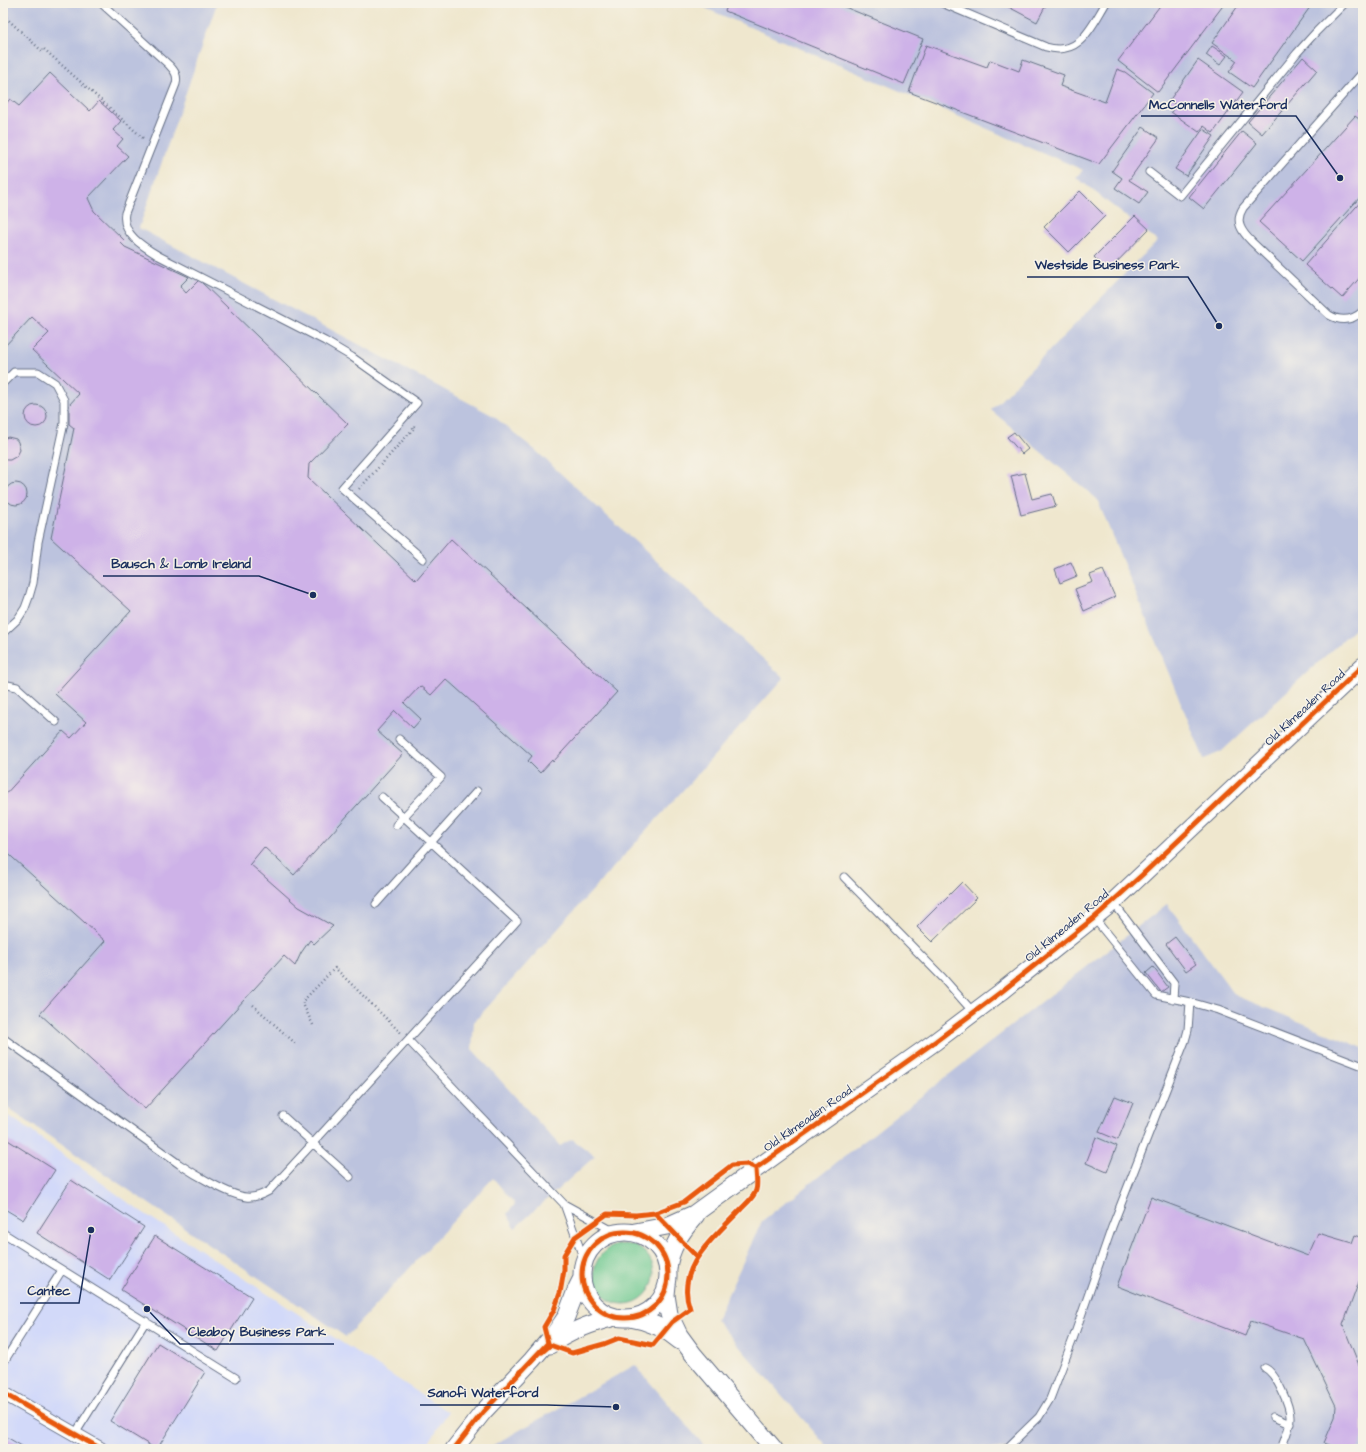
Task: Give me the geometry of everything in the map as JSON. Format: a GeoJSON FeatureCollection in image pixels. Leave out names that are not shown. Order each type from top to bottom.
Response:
{"type":"FeatureCollection","features":[{"type":"Feature","properties":{"kind":"street","name":"Old Kilmeaden Road"},"geometry":{"type":"LineString","coordinates":[[635,1232],[670,1225],[694,1214],[974,1013],[1113,902],[1363,666]]}},
{"type":"Feature","properties":{"kind":"street","name":"Old Kilmeaden Road"},"geometry":{"type":"LineString","coordinates":[[668,1275],[668,1263],[676,1242],[688,1224],[710,1203]]}},
{"type":"Feature","properties":{"kind":"street"},"geometry":{"type":"LineString","coordinates":[[693,1354],[670,1332],[650,1323],[602,1312],[595,1306],[584,1290],[581,1280],[581,1270],[588,1250],[596,1242],[615,1232],[625,1231],[635,1232],[658,1246],[666,1261],[668,1275],[666,1295],[669,1314],[679,1335],[693,1354],[774,1449]]}},
{"type":"Feature","properties":{"kind":"street"},"geometry":{"type":"LineString","coordinates":[[532,1360],[556,1340],[594,1322],[643,1314],[652,1308],[663,1295],[668,1275]]}},
{"type":"Feature","properties":{"kind":"street"},"geometry":{"type":"LineString","coordinates":[[454,1449],[483,1412],[555,1333],[566,1317],[581,1280]]}},
{"type":"Feature","properties":{"kind":"street"},"geometry":{"type":"LineString","coordinates":[[3,1392],[101,1449]]}},
{"type":"Feature","properties":{"kind":"lane"},"geometry":{"type":"LineString","coordinates":[[101,3],[169,65],[177,76],[176,84],[124,217],[127,229],[135,238],[151,251],[167,261],[335,347],[365,366],[398,391],[417,403],[342,488],[423,559]]}},
{"type":"Feature","properties":{"kind":"lane"},"geometry":{"type":"LineString","coordinates":[[942,3],[1046,47],[1058,49],[1070,48],[1080,40],[1088,31],[1106,3]]}},
{"type":"Feature","properties":{"kind":"lane"},"geometry":{"type":"LineString","coordinates":[[1149,172],[1180,196],[1297,53],[1345,3]]}},
{"type":"Feature","properties":{"kind":"lane"},"geometry":{"type":"LineString","coordinates":[[1363,72],[1243,208],[1239,214],[1238,220],[1243,232],[1252,242],[1329,315],[1341,320],[1347,320],[1353,319],[1363,312]]}},
{"type":"Feature","properties":{"kind":"lane"},"geometry":{"type":"LineString","coordinates":[[3,383],[14,372],[38,372],[55,383],[64,400],[64,423],[38,542],[31,593],[25,608],[18,619],[3,634]]}},
{"type":"Feature","properties":{"kind":"lane"},"geometry":{"type":"LineString","coordinates":[[3,684],[17,687],[56,722]]}},
{"type":"Feature","properties":{"kind":"lane"},"geometry":{"type":"LineString","coordinates":[[396,825],[440,777],[399,739]]}},
{"type":"Feature","properties":{"kind":"lane"},"geometry":{"type":"LineString","coordinates":[[376,904],[477,791]]}},
{"type":"Feature","properties":{"kind":"lane"},"geometry":{"type":"LineString","coordinates":[[3,1038],[179,1164],[235,1195],[254,1197],[263,1195],[269,1191],[516,921],[382,796]]}},
{"type":"Feature","properties":{"kind":"lane"},"geometry":{"type":"LineString","coordinates":[[844,877],[943,978],[974,1013]]}},
{"type":"Feature","properties":{"kind":"lane"},"geometry":{"type":"LineString","coordinates":[[1113,902],[1174,983],[1173,999]]}},
{"type":"Feature","properties":{"kind":"lane"},"geometry":{"type":"LineString","coordinates":[[1094,918],[1156,995],[1218,1010],[1363,1066]]}},
{"type":"Feature","properties":{"kind":"lane"},"geometry":{"type":"LineString","coordinates":[[1006,1449],[1040,1417],[1050,1399],[1074,1339],[1112,1227],[1185,1041],[1188,1030],[1190,1002]]}},
{"type":"Feature","properties":{"kind":"lane"},"geometry":{"type":"LineString","coordinates":[[408,1040],[564,1204],[615,1232]]}},
{"type":"Feature","properties":{"kind":"lane"},"geometry":{"type":"LineString","coordinates":[[283,1116],[350,1177]]}},
{"type":"Feature","properties":{"kind":"lane"},"geometry":{"type":"LineString","coordinates":[[564,1204],[584,1260]]}},
{"type":"Feature","properties":{"kind":"lane"},"geometry":{"type":"LineString","coordinates":[[3,1233],[236,1378]]}},
{"type":"Feature","properties":{"kind":"lane"},"geometry":{"type":"LineString","coordinates":[[3,1363],[62,1270]]}},
{"type":"Feature","properties":{"kind":"lane"},"geometry":{"type":"LineString","coordinates":[[75,1434],[146,1321]]}},
{"type":"Feature","properties":{"kind":"lane"},"geometry":{"type":"LineString","coordinates":[[1265,1368],[1275,1377],[1286,1402],[1290,1416],[1290,1424],[1281,1449]]}},
{"type":"Feature","properties":{"kind":"lane"},"geometry":{"type":"LineString","coordinates":[[1273,1417],[1290,1424]]}},
{"type":"Feature","properties":{"kind":"path"},"geometry":{"type":"LineString","coordinates":[[3,15],[42,51],[44,49],[152,146]]}},
{"type":"Feature","properties":{"kind":"path"},"geometry":{"type":"LineString","coordinates":[[313,1025],[302,1002],[335,968],[408,1040]]}},
{"type":"Feature","properties":{"kind":"path"},"geometry":{"type":"LineString","coordinates":[[253,1005],[296,1044]]}},
{"type":"Feature","properties":{"kind":"shaded area"},"geometry":{"type":"Polygon","coordinates":[[[3,3],[217,3],[139,228],[492,415],[535,450],[784,678],[474,1022],[472,1049],[560,1146],[572,1139],[595,1156],[515,1228],[507,1214],[515,1204],[493,1178],[346,1337],[3,1105],[3,3]]]}},
{"type":"Feature","properties":{"kind":"shaded area"},"geometry":{"type":"Polygon","coordinates":[[[707,3],[1363,3],[1363,621],[1221,752],[1204,759],[1097,499],[991,410],[1157,241],[1076,177],[1083,170],[705,8],[707,3]]]}},
{"type":"Feature","properties":{"kind":"shaded area"},"geometry":{"type":"Polygon","coordinates":[[[1167,904],[1235,995],[1363,1048],[1363,1449],[829,1449],[716,1320],[762,1221],[1167,904]]]}},
{"type":"Feature","properties":{"kind":"shaded area"},"geometry":{"type":"Polygon","coordinates":[[[3,1113],[20,1123],[133,1206],[448,1412],[425,1449],[3,1449],[3,1113]]]}},
{"type":"Feature","properties":{"kind":"shaded area"},"geometry":{"type":"Polygon","coordinates":[[[635,1365],[707,1449],[487,1449],[488,1448],[635,1365]]]}},
{"type":"Feature","properties":{"kind":"green space"},"geometry":{"type":"Polygon","coordinates":[[[624,1244],[641,1249],[649,1257],[654,1274],[649,1291],[641,1299],[624,1304],[607,1299],[599,1291],[594,1274],[599,1257],[607,1249],[624,1244]]]}},
{"type":"Feature","properties":{"kind":"building"},"geometry":{"type":"Polygon","coordinates":[[[729,3],[835,3],[923,39],[904,84],[725,11],[729,3]]]}},
{"type":"Feature","properties":{"kind":"building"},"geometry":{"type":"Polygon","coordinates":[[[1001,3],[1047,3],[1037,22],[1001,3]]]}},
{"type":"Feature","properties":{"kind":"building"},"geometry":{"type":"Polygon","coordinates":[[[1162,3],[1225,3],[1158,92],[1118,61],[1162,3]]]}},
{"type":"Feature","properties":{"kind":"building"},"geometry":{"type":"Polygon","coordinates":[[[1240,3],[1313,3],[1252,88],[1229,72],[1237,61],[1212,43],[1240,3]]]}},
{"type":"Feature","properties":{"kind":"building"},"geometry":{"type":"Polygon","coordinates":[[[926,45],[987,67],[990,60],[1019,71],[1023,60],[1064,75],[1060,86],[1105,102],[1117,69],[1125,72],[1153,93],[1099,164],[909,92],[926,45]]]}},
{"type":"Feature","properties":{"kind":"building"},"geometry":{"type":"Polygon","coordinates":[[[1212,46],[1227,56],[1220,65],[1206,55],[1212,46]]]}},
{"type":"Feature","properties":{"kind":"building"},"geometry":{"type":"Polygon","coordinates":[[[1303,57],[1317,70],[1262,134],[1248,122],[1303,57]]]}},
{"type":"Feature","properties":{"kind":"building"},"geometry":{"type":"Polygon","coordinates":[[[1198,60],[1243,92],[1213,133],[1204,126],[1199,132],[1171,112],[1176,105],[1169,101],[1198,60]]]}},
{"type":"Feature","properties":{"kind":"building"},"geometry":{"type":"Polygon","coordinates":[[[50,73],[90,111],[99,101],[121,121],[113,130],[123,139],[117,146],[128,156],[88,198],[94,211],[124,240],[121,243],[125,247],[189,277],[180,286],[186,293],[199,280],[348,424],[309,464],[308,478],[416,580],[451,539],[617,692],[553,762],[552,760],[540,773],[528,761],[532,756],[446,679],[431,695],[420,686],[404,703],[421,719],[413,728],[395,711],[377,731],[403,754],[294,875],[264,847],[250,864],[299,907],[333,926],[314,944],[310,940],[301,953],[295,966],[284,956],[145,1109],[40,1014],[105,941],[3,849],[3,797],[63,731],[71,738],[86,722],[55,694],[131,611],[51,538],[74,428],[69,424],[69,405],[79,394],[32,350],[49,333],[32,317],[3,348],[3,107],[10,99],[19,106],[50,73]]]}},
{"type":"Feature","properties":{"kind":"building"},"geometry":{"type":"Polygon","coordinates":[[[1363,106],[1363,118],[1357,112],[1363,106]]]}},
{"type":"Feature","properties":{"kind":"building"},"geometry":{"type":"Polygon","coordinates":[[[1355,116],[1363,122],[1363,194],[1302,261],[1259,222],[1355,116]]]}},
{"type":"Feature","properties":{"kind":"building"},"geometry":{"type":"Polygon","coordinates":[[[1143,127],[1159,138],[1129,180],[1148,192],[1139,204],[1115,188],[1122,178],[1112,171],[1143,127]]]}},
{"type":"Feature","properties":{"kind":"building"},"geometry":{"type":"Polygon","coordinates":[[[1203,129],[1214,136],[1186,176],[1175,169],[1203,129]]]}},
{"type":"Feature","properties":{"kind":"building"},"geometry":{"type":"Polygon","coordinates":[[[1242,131],[1257,143],[1204,209],[1189,197],[1242,131]]]}},
{"type":"Feature","properties":{"kind":"building"},"geometry":{"type":"Polygon","coordinates":[[[1080,191],[1105,216],[1069,252],[1044,227],[1080,191]]]}},
{"type":"Feature","properties":{"kind":"building"},"geometry":{"type":"Polygon","coordinates":[[[1363,199],[1363,274],[1342,298],[1305,265],[1363,199]]]}},
{"type":"Feature","properties":{"kind":"building"},"geometry":{"type":"Polygon","coordinates":[[[1135,216],[1149,229],[1108,271],[1094,257],[1135,216]]]}},
{"type":"Feature","properties":{"kind":"building"},"geometry":{"type":"Polygon","coordinates":[[[32,405],[40,405],[47,412],[47,420],[40,427],[32,427],[25,420],[25,412],[32,405]]]}},
{"type":"Feature","properties":{"kind":"building"},"geometry":{"type":"Polygon","coordinates":[[[1014,432],[1028,449],[1022,454],[1007,437],[1014,432]]]}},
{"type":"Feature","properties":{"kind":"building"},"geometry":{"type":"Polygon","coordinates":[[[8,437],[16,439],[20,450],[17,456],[10,460],[3,459],[3,439],[8,437]]]}},
{"type":"Feature","properties":{"kind":"building"},"geometry":{"type":"Polygon","coordinates":[[[1025,473],[1032,499],[1052,494],[1056,506],[1021,515],[1011,476],[1025,473]]]}},
{"type":"Feature","properties":{"kind":"building"},"geometry":{"type":"Polygon","coordinates":[[[12,483],[20,483],[27,490],[27,498],[20,505],[12,505],[5,498],[5,490],[12,483]]]}},
{"type":"Feature","properties":{"kind":"building"},"geometry":{"type":"Polygon","coordinates":[[[1071,562],[1077,576],[1060,583],[1055,569],[1071,562]]]}},
{"type":"Feature","properties":{"kind":"building"},"geometry":{"type":"Polygon","coordinates":[[[1103,570],[1115,597],[1084,611],[1075,589],[1093,582],[1090,575],[1103,570]]]}},
{"type":"Feature","properties":{"kind":"building"},"geometry":{"type":"Polygon","coordinates":[[[962,882],[977,898],[932,942],[917,927],[962,882]]]}},
{"type":"Feature","properties":{"kind":"building"},"geometry":{"type":"Polygon","coordinates":[[[1175,937],[1196,964],[1186,971],[1166,944],[1175,937]]]}},
{"type":"Feature","properties":{"kind":"building"},"geometry":{"type":"Polygon","coordinates":[[[1153,967],[1168,987],[1161,992],[1146,973],[1153,967]]]}},
{"type":"Feature","properties":{"kind":"building"},"geometry":{"type":"Polygon","coordinates":[[[1115,1096],[1133,1103],[1118,1140],[1099,1132],[1115,1096]]]}},
{"type":"Feature","properties":{"kind":"building"},"geometry":{"type":"Polygon","coordinates":[[[3,1137],[55,1170],[23,1220],[3,1208],[3,1137]]]}},
{"type":"Feature","properties":{"kind":"building"},"geometry":{"type":"Polygon","coordinates":[[[1096,1137],[1117,1146],[1107,1172],[1086,1163],[1096,1137]]]}},
{"type":"Feature","properties":{"kind":"building"},"geometry":{"type":"Polygon","coordinates":[[[71,1180],[144,1227],[110,1280],[37,1233],[71,1180]]]}},
{"type":"Feature","properties":{"kind":"building"},"geometry":{"type":"Polygon","coordinates":[[[1151,1197],[1308,1256],[1318,1233],[1352,1243],[1355,1235],[1363,1238],[1363,1271],[1343,1325],[1359,1365],[1363,1367],[1363,1437],[1358,1449],[1340,1449],[1324,1443],[1335,1417],[1336,1406],[1304,1339],[1251,1321],[1245,1336],[1117,1286],[1151,1197]]]}},
{"type":"Feature","properties":{"kind":"building"},"geometry":{"type":"Polygon","coordinates":[[[155,1236],[252,1297],[218,1351],[121,1290],[155,1236]]]}},
{"type":"Feature","properties":{"kind":"building"},"geometry":{"type":"Polygon","coordinates":[[[158,1343],[205,1372],[156,1449],[110,1421],[158,1343]]]}},
{"type":"Feature","properties":{"kind":"building"},"geometry":{"type":"Polygon","coordinates":[[[3,1435],[27,1449],[3,1449],[3,1435]]]}},
{"type":"Feature","properties":{"kind":"cycle path"},"geometry":{"type":"LineString","coordinates":[[756,1168],[936,1041],[1001,992],[1094,918],[1142,875],[1363,666]]}},
{"type":"Feature","properties":{"kind":"cycle path"},"geometry":{"type":"LineString","coordinates":[[454,1449],[483,1412],[548,1343],[544,1327],[554,1310],[560,1293],[564,1270],[564,1255],[575,1237],[607,1214],[636,1215],[655,1213],[684,1202],[732,1165],[747,1164],[756,1168]]}},
{"type":"Feature","properties":{"kind":"cycle path"},"geometry":{"type":"LineString","coordinates":[[542,1352],[550,1345],[572,1353],[619,1338],[653,1345],[672,1322],[690,1309],[687,1294],[688,1279],[693,1266],[700,1253],[710,1241],[754,1195],[757,1185],[756,1168]]}},
{"type":"Feature","properties":{"kind":"cycle path"},"geometry":{"type":"LineString","coordinates":[[655,1213],[697,1257]]}},
{"type":"Feature","properties":{"kind":"cycle path"},"geometry":{"type":"LineString","coordinates":[[617,1232],[633,1232],[642,1235],[656,1244],[665,1258],[668,1267],[668,1275],[668,1283],[665,1292],[656,1306],[642,1315],[633,1318],[617,1318],[601,1311],[594,1306],[589,1299],[582,1283],[582,1267],[589,1251],[594,1244],[601,1239],[617,1232]]}},
{"type":"Feature","properties":{"kind":"cycle path"},"geometry":{"type":"LineString","coordinates":[[3,1393],[101,1449]]}},
{"type":"Feature","properties":{"kind":"place","name":"McConnells Waterford"},"geometry":{"type":"Point","coordinates":[1340,178]}},
{"type":"Feature","properties":{"kind":"place","name":"Westside Business Park"},"geometry":{"type":"Point","coordinates":[1219,326]}},
{"type":"Feature","properties":{"kind":"place","name":"Bausch & Lomb Ireland"},"geometry":{"type":"Point","coordinates":[313,595]}},
{"type":"Feature","properties":{"kind":"place","name":"Cantec"},"geometry":{"type":"Point","coordinates":[91,1230]}},
{"type":"Feature","properties":{"kind":"place","name":"Cleaboy Business Park"},"geometry":{"type":"Point","coordinates":[147,1309]}},
{"type":"Feature","properties":{"kind":"place","name":"Sanofi Waterford"},"geometry":{"type":"Point","coordinates":[616,1407]}}]}
